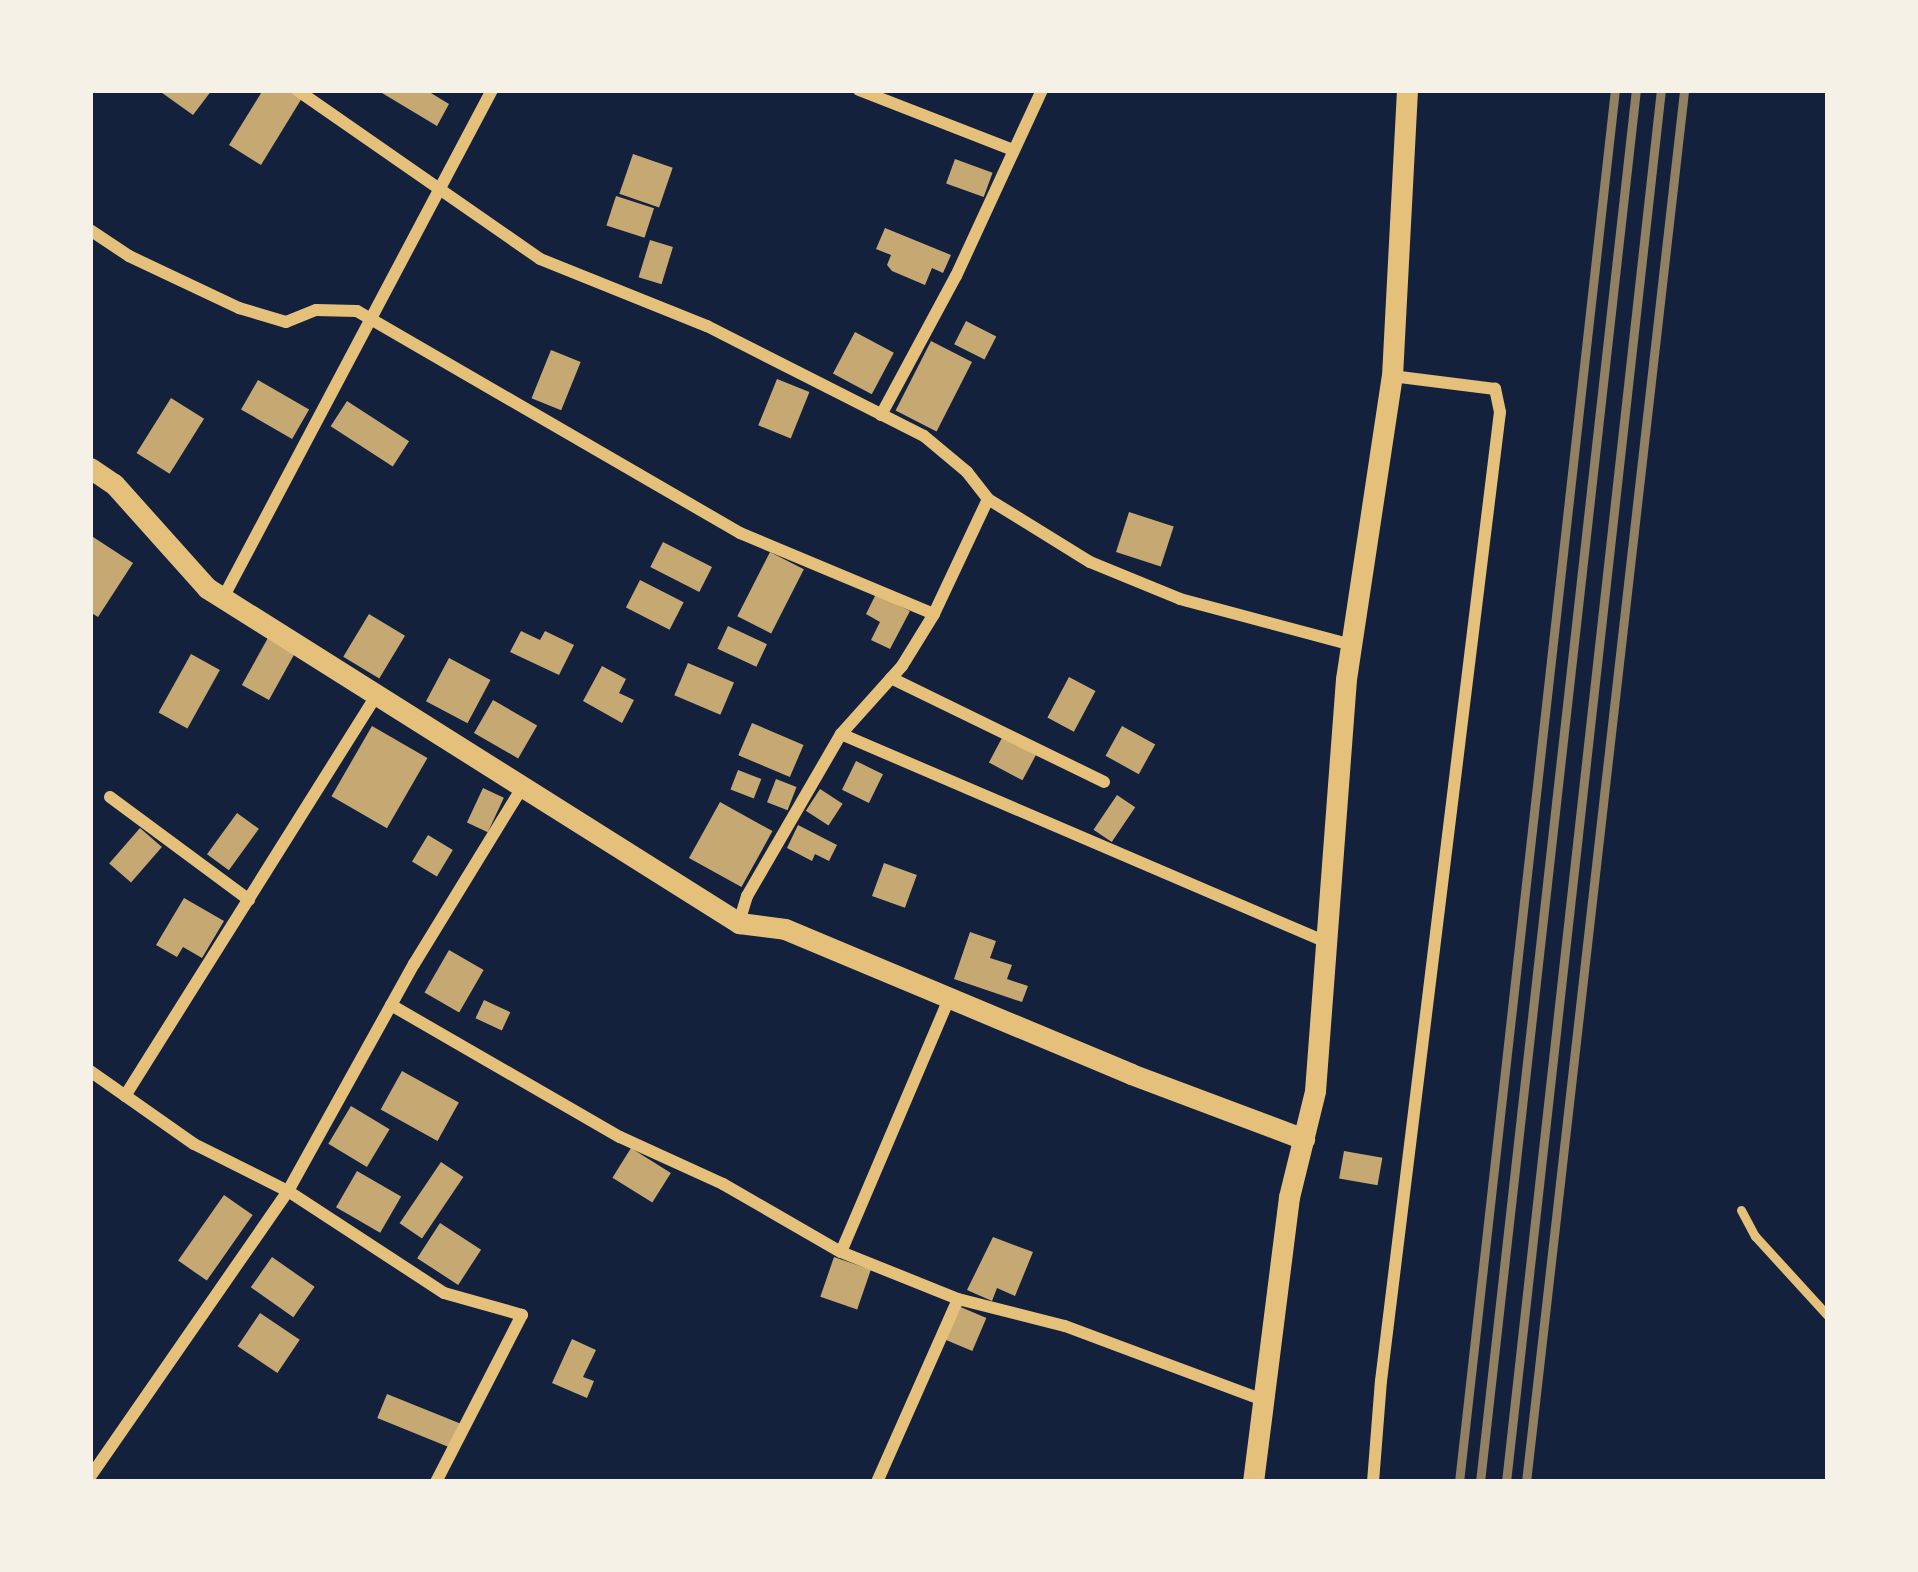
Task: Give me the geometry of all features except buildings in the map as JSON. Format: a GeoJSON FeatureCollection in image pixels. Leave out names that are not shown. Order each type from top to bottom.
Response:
{"type":"FeatureCollection","features":[{"type":"Feature","properties":{"kind":"street"},"geometry":{"type":"LineString","coordinates":[[297,90],[540,260],[707,326],[924,436],[967,472],[988,500],[1090,562],[1144,584],[1352,645]]}},
{"type":"Feature","properties":{"kind":"street"},"geometry":{"type":"LineString","coordinates":[[223,598],[492,90]]}},
{"type":"Feature","properties":{"kind":"street"},"geometry":{"type":"LineString","coordinates":[[859,90],[1013,150]]}},
{"type":"Feature","properties":{"kind":"street"},"geometry":{"type":"LineString","coordinates":[[881,415],[956,276],[1042,90]]}},
{"type":"Feature","properties":{"kind":"street"},"geometry":{"type":"LineString","coordinates":[[1253,1482],[1289,1197],[1315,1091],[1352,645],[1392,376],[1407,90]]}},
{"type":"Feature","properties":{"kind":"street"},"geometry":{"type":"LineString","coordinates":[[90,230],[129,256],[239,308],[286,322],[316,310],[357,311],[740,532],[934,614]]}},
{"type":"Feature","properties":{"kind":"street"},"geometry":{"type":"LineString","coordinates":[[1373,1482],[1381,1381],[1500,412],[1495,389],[1392,376]]}},
{"type":"Feature","properties":{"kind":"street"},"geometry":{"type":"LineString","coordinates":[[90,469],[114,484],[207,587],[739,923],[785,929],[1304,1138]]}},
{"type":"Feature","properties":{"kind":"street"},"geometry":{"type":"LineString","coordinates":[[739,923],[747,896],[841,734],[891,678],[934,614],[988,500]]}},
{"type":"Feature","properties":{"kind":"street"},"geometry":{"type":"LineString","coordinates":[[891,678],[1103,782]]}},
{"type":"Feature","properties":{"kind":"street"},"geometry":{"type":"LineString","coordinates":[[125,1096],[377,695]]}},
{"type":"Feature","properties":{"kind":"street"},"geometry":{"type":"LineString","coordinates":[[841,734],[1326,942]]}},
{"type":"Feature","properties":{"kind":"street"},"geometry":{"type":"LineString","coordinates":[[90,1477],[288,1191],[391,1005],[523,786]]}},
{"type":"Feature","properties":{"kind":"street"},"geometry":{"type":"LineString","coordinates":[[110,797],[249,900]]}},
{"type":"Feature","properties":{"kind":"street"},"geometry":{"type":"LineString","coordinates":[[841,1252],[951,996]]}},
{"type":"Feature","properties":{"kind":"street"},"geometry":{"type":"LineString","coordinates":[[391,1005],[620,1137],[723,1184],[841,1252],[958,1299],[1065,1326],[1263,1400]]}},
{"type":"Feature","properties":{"kind":"street"},"geometry":{"type":"LineString","coordinates":[[90,1070],[194,1144],[288,1191],[444,1293],[522,1316],[436,1482]]}},
{"type":"Feature","properties":{"kind":"street"},"geometry":{"type":"LineString","coordinates":[[877,1482],[958,1299]]}},
{"type":"Feature","properties":{"kind":"lane"},"geometry":{"type":"LineString","coordinates":[[1741,1210],[1755,1236],[1828,1316]]}},
{"type":"Feature","properties":{"kind":"railway"},"geometry":{"type":"LineString","coordinates":[[1459,1482],[1615,90]]}},
{"type":"Feature","properties":{"kind":"railway"},"geometry":{"type":"LineString","coordinates":[[1480,1482],[1636,90]]}},
{"type":"Feature","properties":{"kind":"railway"},"geometry":{"type":"LineString","coordinates":[[1506,1482],[1661,90]]}},
{"type":"Feature","properties":{"kind":"railway"},"geometry":{"type":"LineString","coordinates":[[1526,1482],[1684,90]]}}]}
